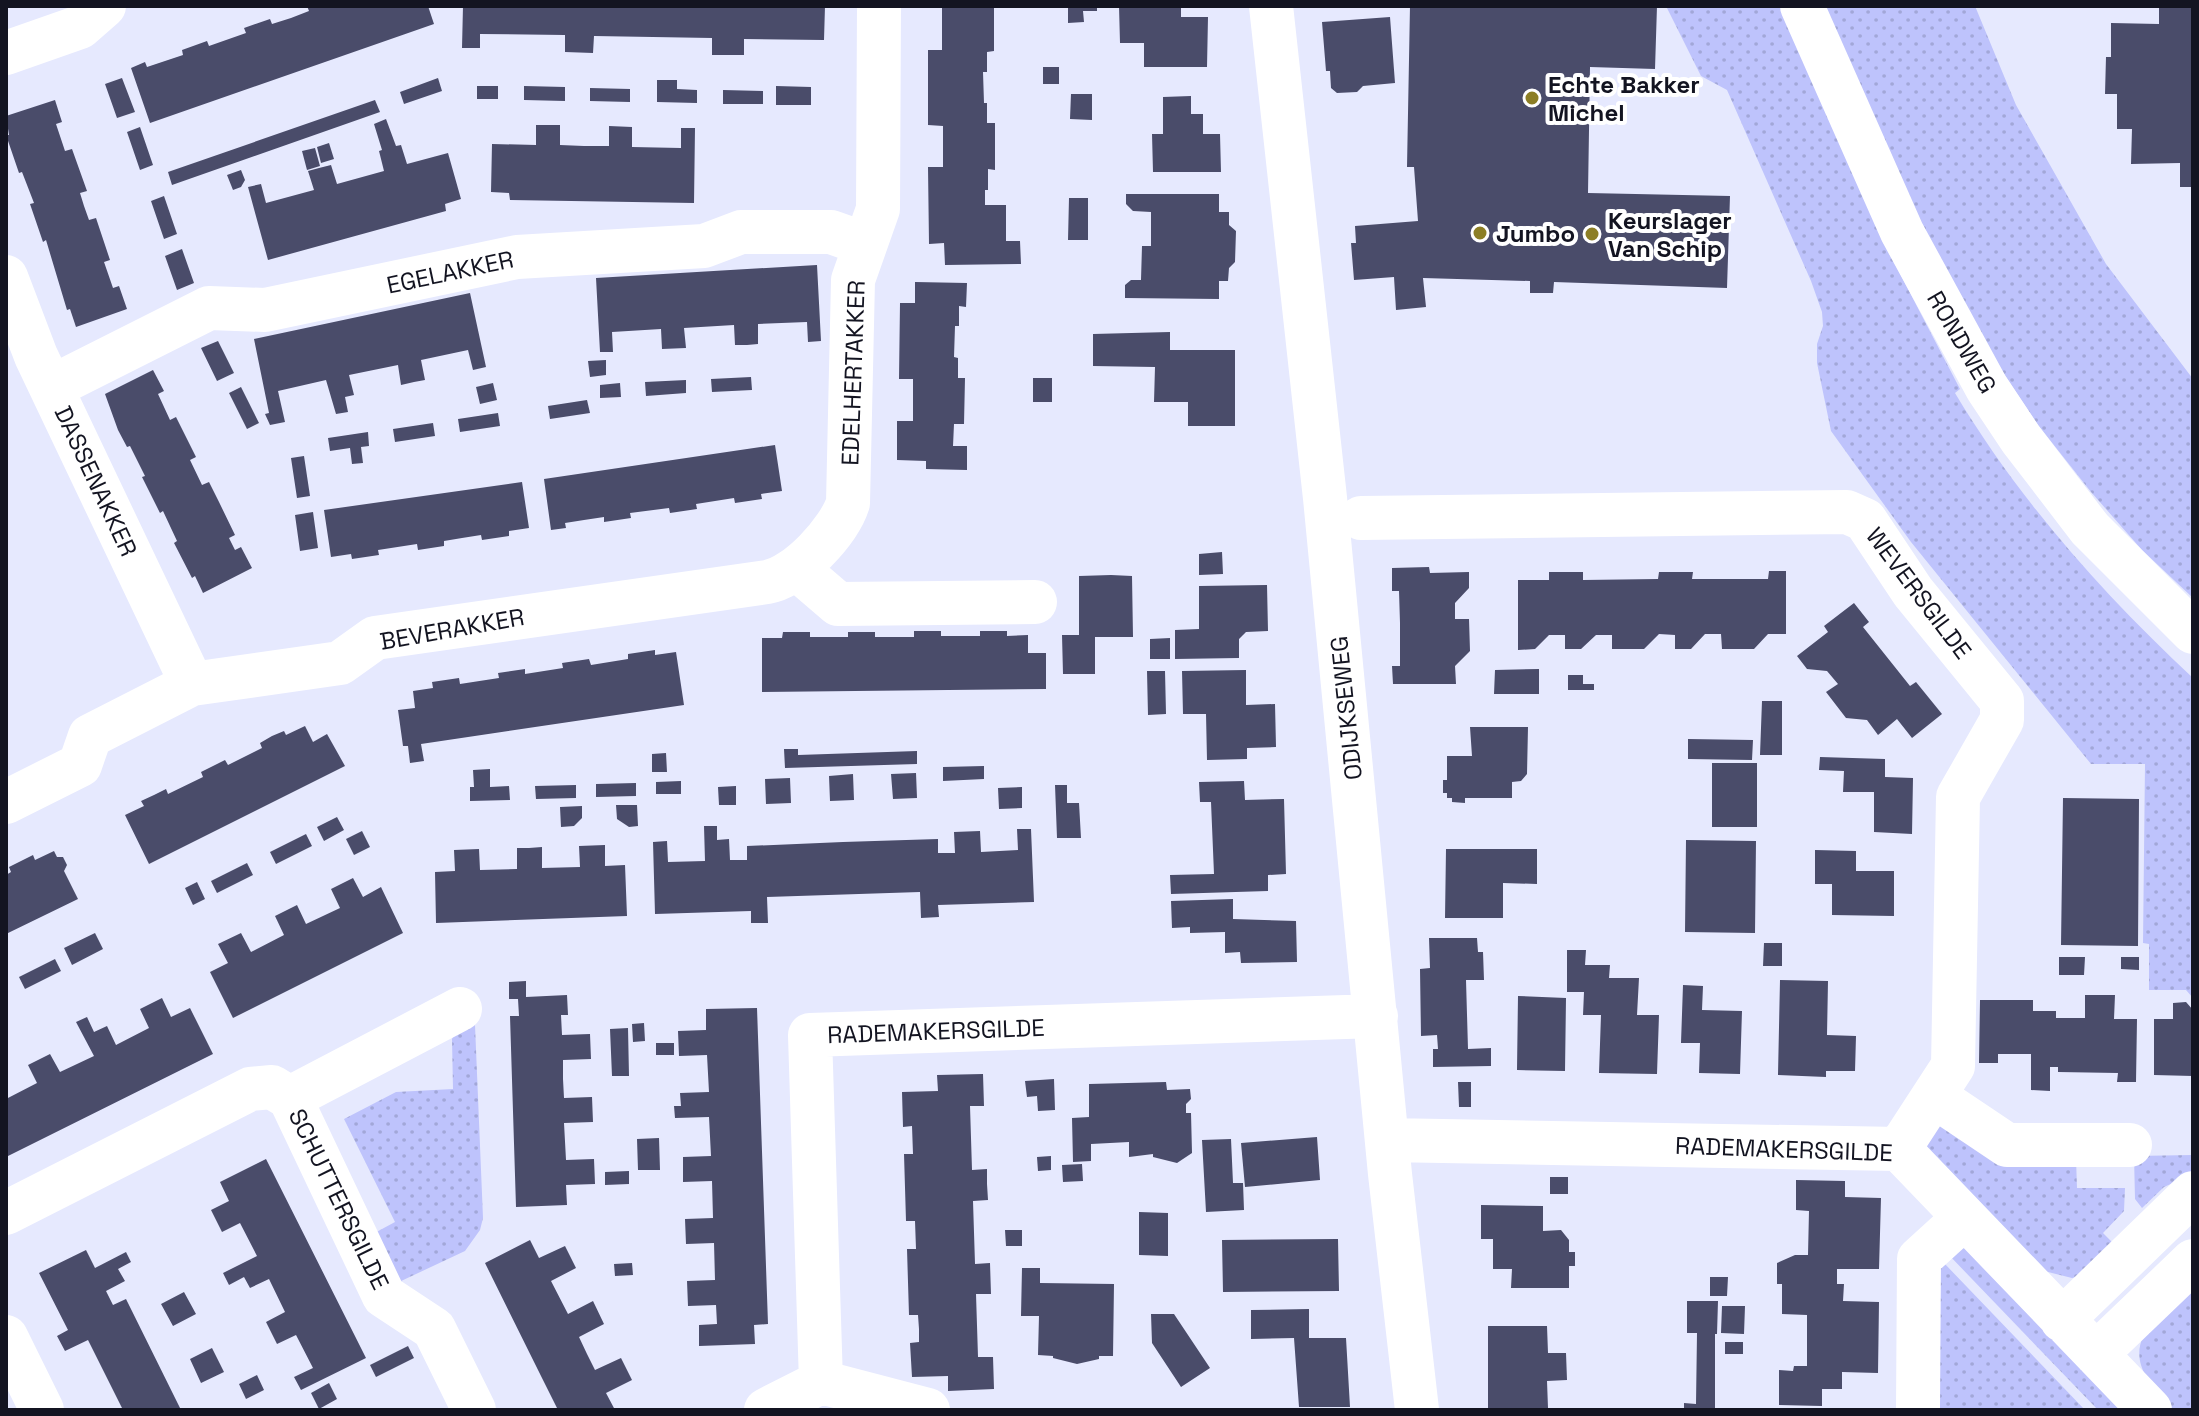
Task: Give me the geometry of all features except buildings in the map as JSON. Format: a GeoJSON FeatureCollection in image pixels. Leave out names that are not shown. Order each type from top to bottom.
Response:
{"type":"FeatureCollection","features":[{"type":"Feature","properties":{"kind":"street"},"geometry":{"type":"LineString","coordinates":[[6,53],[80,27],[104,6]]}},
{"type":"Feature","properties":{"kind":"street","name":"EDELHERTAKKER"},"geometry":{"type":"LineString","coordinates":[[848,503],[853,280],[878,209],[879,6]]}},
{"type":"Feature","properties":{"kind":"street","name":"ODIJKSEWEG"},"geometry":{"type":"LineString","coordinates":[[1271,6],[1325,498],[1387,1140],[1417,1410]]}},
{"type":"Feature","properties":{"kind":"street","name":"RONDWEG"},"geometry":{"type":"LineString","coordinates":[[1802,6],[1902,232],[1987,388],[2021,439],[2090,529],[2193,632]]}},
{"type":"Feature","properties":{"kind":"street","name":"EGELAKKER"},"geometry":{"type":"LineString","coordinates":[[52,387],[209,308],[265,310],[517,257],[704,246],[741,232],[831,232],[865,244]]}},
{"type":"Feature","properties":{"kind":"street","name":"DASSENAKKER"},"geometry":{"type":"LineString","coordinates":[[6,277],[27,335],[192,684]]}},
{"type":"Feature","properties":{"kind":"street","name":"BEVERAKKER"},"geometry":{"type":"LineString","coordinates":[[6,802],[80,765],[90,736],[192,684],[340,663],[375,638],[782,578],[837,527],[848,503]]}},
{"type":"Feature","properties":{"kind":"street","name":"WEVERSGILDE"},"geometry":{"type":"LineString","coordinates":[[1361,518],[1847,512],[1865,520],[1913,592],[2002,701],[2003,712],[1997,730],[1958,797],[1953,1066],[1899,1149]]}},
{"type":"Feature","properties":{"kind":"street"},"geometry":{"type":"LineString","coordinates":[[796,568],[838,604],[1035,602]]}},
{"type":"Feature","properties":{"kind":"street","name":"SCHUTTERSGILDE"},"geometry":{"type":"LineString","coordinates":[[290,1098],[460,1009]]}},
{"type":"Feature","properties":{"kind":"street","name":"RADEMAKERSGILDE"},"geometry":{"type":"LineString","coordinates":[[821,1382],[810,1035],[1376,1016]]}},
{"type":"Feature","properties":{"kind":"street","name":"SCHUTTERSGILDE"},"geometry":{"type":"LineString","coordinates":[[6,1213],[250,1089],[272,1087],[290,1098],[384,1296],[434,1329],[474,1410]]}},
{"type":"Feature","properties":{"kind":"street"},"geometry":{"type":"LineString","coordinates":[[1934,1096],[2007,1145],[2130,1145]]}},
{"type":"Feature","properties":{"kind":"street","name":"RADEMAKERSGILDE"},"geometry":{"type":"LineString","coordinates":[[1387,1140],[1899,1149],[2150,1410]]}},
{"type":"Feature","properties":{"kind":"street"},"geometry":{"type":"LineString","coordinates":[[2062,1320],[2193,1193]]}},
{"type":"Feature","properties":{"kind":"street"},"geometry":{"type":"LineString","coordinates":[[1918,1410],[1919,1259],[1964,1218]]}},
{"type":"Feature","properties":{"kind":"street"},"geometry":{"type":"LineString","coordinates":[[2096,1354],[2193,1261]]}},
{"type":"Feature","properties":{"kind":"street"},"geometry":{"type":"LineString","coordinates":[[6,1337],[42,1410]]}},
{"type":"Feature","properties":{"kind":"street"},"geometry":{"type":"LineString","coordinates":[[766,1410],[821,1382],[928,1410]]}},
{"type":"Feature","properties":{"kind":"shaded area"},"geometry":{"type":"Polygon","coordinates":[[[1666,6],[1782,6],[1895,264],[1960,389],[1955,393],[2006,471],[2064,544],[2126,613],[2193,678],[2193,998],[2186,990],[2149,990],[2149,944],[2143,943],[2145,764],[2091,764],[1911,542],[1831,431],[1817,363],[1822,312],[1811,281],[1727,90],[1701,76],[1666,6]]]}},
{"type":"Feature","properties":{"kind":"shaded area"},"geometry":{"type":"Polygon","coordinates":[[[1823,6],[1975,6],[2016,105],[2106,264],[2193,379],[2193,598],[2142,550],[2091,492],[2038,425],[1987,348],[1901,184],[1823,6]]]}},
{"type":"Feature","properties":{"kind":"shaded area"},"geometry":{"type":"Polygon","coordinates":[[[475,1025],[483,1218],[480,1230],[465,1251],[399,1282],[369,1236],[395,1222],[344,1119],[396,1092],[453,1089],[452,1039],[454,1034],[475,1025]]]}},
{"type":"Feature","properties":{"kind":"shaded area"},"geometry":{"type":"Polygon","coordinates":[[[1936,1118],[2076,1158],[2077,1188],[2125,1188],[2124,1211],[2103,1233],[2114,1244],[2086,1275],[2072,1278],[2040,1270],[1924,1147],[1936,1118]]]}},
{"type":"Feature","properties":{"kind":"shaded area"},"geometry":{"type":"Polygon","coordinates":[[[2193,1155],[2193,1174],[2164,1187],[2142,1208],[2135,1199],[2134,1156],[2193,1155]]]}},
{"type":"Feature","properties":{"kind":"shaded area"},"geometry":{"type":"Polygon","coordinates":[[[1957,1236],[2129,1410],[2098,1410],[1947,1253],[1957,1236]]]}},
{"type":"Feature","properties":{"kind":"shaded area"},"geometry":{"type":"Polygon","coordinates":[[[1944,1263],[2085,1410],[1927,1410],[1928,1271],[1944,1263]]]}},
{"type":"Feature","properties":{"kind":"shaded area"},"geometry":{"type":"Polygon","coordinates":[[[2193,1276],[2193,1410],[2172,1410],[2153,1388],[2139,1354],[2150,1326],[2193,1276]]]}},
{"type":"Feature","properties":{"kind":"place","name":"Echte Bakker Michel"},"geometry":{"type":"Point","coordinates":[1532,98]}},
{"type":"Feature","properties":{"kind":"place","name":"Jumbo"},"geometry":{"type":"Point","coordinates":[1480,233]}},
{"type":"Feature","properties":{"kind":"place","name":"Keurslager Van Schip"},"geometry":{"type":"Point","coordinates":[1592,234]}}]}
